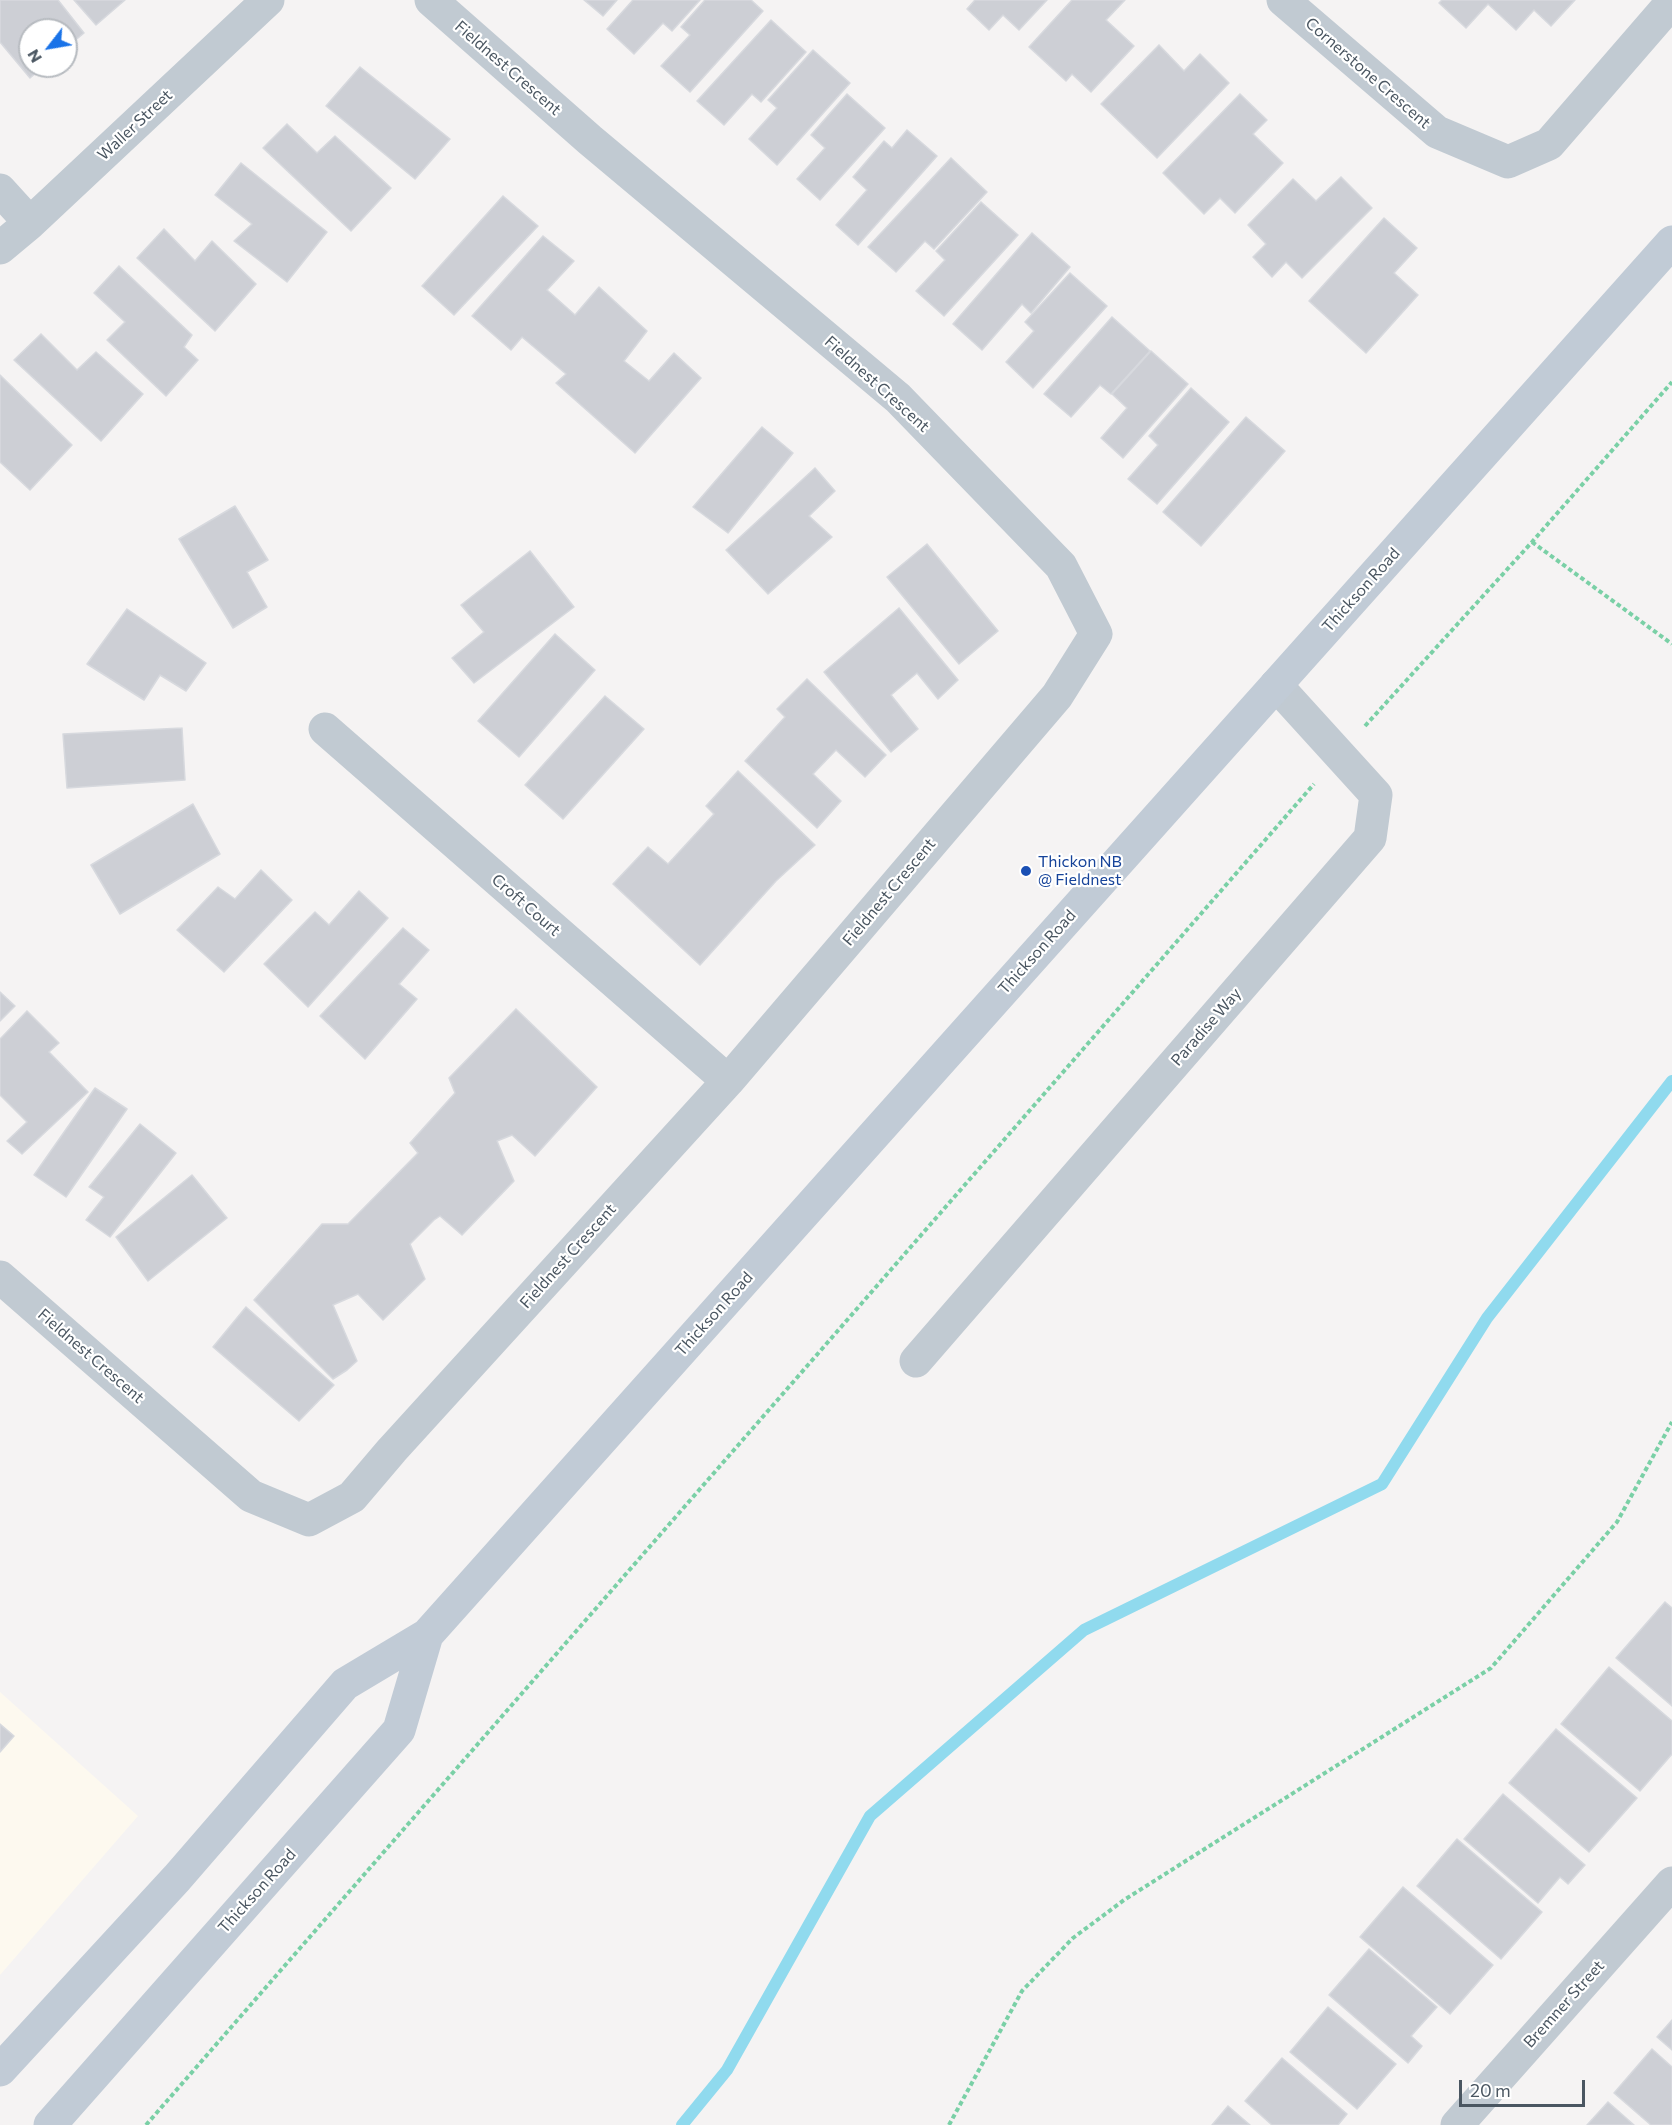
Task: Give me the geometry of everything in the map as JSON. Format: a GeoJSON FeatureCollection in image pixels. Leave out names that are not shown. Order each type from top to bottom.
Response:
{"type":"FeatureCollection","features":[{"type":"Feature","properties":{"kind":"main road","name":"Thickson Road"},"geometry":{"type":"LineString","coordinates":[[0,2070],[177,1878],[345,1684],[427,1635],[1672,242]]}},
{"type":"Feature","properties":{"kind":"main road","name":"Thickson Road"},"geometry":{"type":"LineString","coordinates":[[50,2125],[399,1730],[427,1635]]}},
{"type":"Feature","properties":{"kind":"street","name":"Waller Street"},"geometry":{"type":"LineString","coordinates":[[0,248],[30,223],[268,0]]}},
{"type":"Feature","properties":{"kind":"street","name":"Fieldnest Crescent"},"geometry":{"type":"LineString","coordinates":[[0,1277],[251,1497],[309,1520],[352,1497],[392,1450],[728,1081],[1057,696],[1096,634],[1061,566],[898,398],[590,140],[431,0]]}},
{"type":"Feature","properties":{"kind":"street","name":"Cornerstone Crescent"},"geometry":{"type":"LineString","coordinates":[[1283,0],[1437,132],[1508,162],[1549,144],[1672,2]]}},
{"type":"Feature","properties":{"kind":"street"},"geometry":{"type":"LineString","coordinates":[[0,190],[30,223]]}},
{"type":"Feature","properties":{"kind":"street","name":"Paradise Way"},"geometry":{"type":"LineString","coordinates":[[916,1361],[1370,838],[1376,795],[1276,685]]}},
{"type":"Feature","properties":{"kind":"street","name":"Croft Court"},"geometry":{"type":"LineString","coordinates":[[325,729],[728,1081]]}},
{"type":"Feature","properties":{"kind":"street","name":"Bremner Street"},"geometry":{"type":"LineString","coordinates":[[1457,2125],[1672,1883]]}},
{"type":"Feature","properties":{"kind":"path"},"geometry":{"type":"LineString","coordinates":[[146,2125],[1340,755],[1532,542],[1672,382]]}},
{"type":"Feature","properties":{"kind":"path"},"geometry":{"type":"LineString","coordinates":[[1532,542],[1672,644]]}},
{"type":"Feature","properties":{"kind":"path"},"geometry":{"type":"LineString","coordinates":[[949,2125],[1022,1991],[1073,1938],[1125,1900],[1491,1668],[1617,1522],[1672,1422]]}},
{"type":"Feature","properties":{"kind":"shaded area"},"geometry":{"type":"Polygon","coordinates":[[[0,1692],[138,1816],[0,1975],[0,1692]]]}},
{"type":"Feature","properties":{"kind":"building"},"geometry":{"type":"Polygon","coordinates":[[[0,0],[58,0],[72,18],[18,18],[18,64],[0,42],[0,0]]]}},
{"type":"Feature","properties":{"kind":"building"},"geometry":{"type":"Polygon","coordinates":[[[74,0],[125,0],[96,25],[74,0]]]}},
{"type":"Feature","properties":{"kind":"building"},"geometry":{"type":"Polygon","coordinates":[[[584,0],[617,0],[603,16],[584,0]]]}},
{"type":"Feature","properties":{"kind":"building"},"geometry":{"type":"Polygon","coordinates":[[[633,0],[700,0],[672,31],[663,23],[634,54],[607,29],[633,0]]]}},
{"type":"Feature","properties":{"kind":"building"},"geometry":{"type":"Polygon","coordinates":[[[705,0],[751,0],[763,11],[690,92],[661,66],[690,35],[681,27],[705,0]]]}},
{"type":"Feature","properties":{"kind":"building"},"geometry":{"type":"Polygon","coordinates":[[[975,0],[1047,0],[1019,30],[1003,15],[989,30],[967,9],[975,0]]]}},
{"type":"Feature","properties":{"kind":"building"},"geometry":{"type":"Polygon","coordinates":[[[1072,0],[1125,0],[1106,20],[1134,46],[1091,92],[1072,74],[1066,81],[1029,47],[1072,0]]]}},
{"type":"Feature","properties":{"kind":"building"},"geometry":{"type":"Polygon","coordinates":[[[1442,0],[1575,0],[1551,26],[1534,10],[1516,30],[1488,4],[1466,28],[1439,3],[1442,0]]]}},
{"type":"Feature","properties":{"kind":"building"},"geometry":{"type":"Polygon","coordinates":[[[771,20],[806,52],[761,102],[752,94],[724,125],[697,101],[771,20]]]}},
{"type":"Feature","properties":{"kind":"building"},"geometry":{"type":"Polygon","coordinates":[[[78,25],[84,33],[78,38],[78,25]]]}},
{"type":"Feature","properties":{"kind":"building"},"geometry":{"type":"Polygon","coordinates":[[[1159,45],[1184,71],[1200,54],[1229,83],[1157,158],[1101,104],[1159,45]]]}},
{"type":"Feature","properties":{"kind":"building"},"geometry":{"type":"Polygon","coordinates":[[[813,50],[850,83],[777,165],[749,139],[777,108],[768,100],[813,50]]]}},
{"type":"Feature","properties":{"kind":"building"},"geometry":{"type":"Polygon","coordinates":[[[360,67],[450,139],[415,179],[326,106],[360,67]]]}},
{"type":"Feature","properties":{"kind":"building"},"geometry":{"type":"Polygon","coordinates":[[[847,94],[885,128],[820,200],[797,179],[825,148],[811,135],[847,94]]]}},
{"type":"Feature","properties":{"kind":"building"},"geometry":{"type":"Polygon","coordinates":[[[1240,94],[1267,120],[1253,134],[1283,163],[1235,213],[1220,198],[1204,214],[1163,173],[1240,94]]]}},
{"type":"Feature","properties":{"kind":"building"},"geometry":{"type":"Polygon","coordinates":[[[287,124],[317,153],[335,136],[391,188],[351,231],[263,148],[287,124]]]}},
{"type":"Feature","properties":{"kind":"building"},"geometry":{"type":"Polygon","coordinates":[[[907,130],[937,156],[858,245],[836,225],[867,190],[853,177],[884,141],[892,148],[907,130]]]}},
{"type":"Feature","properties":{"kind":"building"},"geometry":{"type":"Polygon","coordinates":[[[951,158],[987,192],[934,249],[925,241],[896,272],[868,247],[951,158]]]}},
{"type":"Feature","properties":{"kind":"building"},"geometry":{"type":"Polygon","coordinates":[[[241,163],[327,232],[287,282],[234,241],[252,224],[215,195],[241,163]]]}},
{"type":"Feature","properties":{"kind":"building"},"geometry":{"type":"Polygon","coordinates":[[[1341,177],[1372,208],[1302,278],[1286,262],[1272,277],[1253,257],[1266,244],[1248,225],[1293,179],[1316,201],[1341,177]]]}},
{"type":"Feature","properties":{"kind":"building"},"geometry":{"type":"Polygon","coordinates":[[[503,196],[538,226],[454,315],[422,286],[503,196]]]}},
{"type":"Feature","properties":{"kind":"building"},"geometry":{"type":"Polygon","coordinates":[[[981,202],[1018,235],[944,316],[916,291],[945,260],[936,251],[981,202]]]}},
{"type":"Feature","properties":{"kind":"building"},"geometry":{"type":"Polygon","coordinates":[[[1384,218],[1417,248],[1394,273],[1418,295],[1366,353],[1309,301],[1384,218]]]}},
{"type":"Feature","properties":{"kind":"building"},"geometry":{"type":"Polygon","coordinates":[[[164,229],[195,261],[212,241],[256,284],[215,331],[137,258],[164,229]]]}},
{"type":"Feature","properties":{"kind":"building"},"geometry":{"type":"Polygon","coordinates":[[[1032,233],[1070,267],[1031,313],[1022,304],[982,350],[953,324],[1032,233]]]}},
{"type":"Feature","properties":{"kind":"building"},"geometry":{"type":"Polygon","coordinates":[[[543,236],[574,261],[547,290],[575,315],[599,287],[647,331],[624,361],[649,381],[674,353],[701,378],[635,453],[556,383],[566,374],[522,337],[511,350],[472,316],[543,236]]]}},
{"type":"Feature","properties":{"kind":"building"},"geometry":{"type":"Polygon","coordinates":[[[119,266],[192,335],[184,347],[198,360],[166,396],[107,340],[125,322],[94,293],[119,266]]]}},
{"type":"Feature","properties":{"kind":"building"},"geometry":{"type":"Polygon","coordinates":[[[1070,273],[1107,306],[1033,388],[1006,362],[1034,331],[1025,322],[1070,273]]]}},
{"type":"Feature","properties":{"kind":"building"},"geometry":{"type":"Polygon","coordinates":[[[1112,317],[1150,351],[1111,394],[1100,385],[1071,417],[1044,394],[1112,317]]]}},
{"type":"Feature","properties":{"kind":"building"},"geometry":{"type":"Polygon","coordinates":[[[41,334],[77,370],[96,352],[143,394],[101,441],[14,360],[41,334]]]}},
{"type":"Feature","properties":{"kind":"building"},"geometry":{"type":"Polygon","coordinates":[[[1151,351],[1188,384],[1123,458],[1101,438],[1127,408],[1112,394],[1151,351]]]}},
{"type":"Feature","properties":{"kind":"building"},"geometry":{"type":"Polygon","coordinates":[[[0,375],[72,445],[30,490],[0,462],[0,375]]]}},
{"type":"Feature","properties":{"kind":"building"},"geometry":{"type":"Polygon","coordinates":[[[1191,388],[1229,422],[1157,504],[1128,479],[1158,445],[1149,436],[1191,388]]]}},
{"type":"Feature","properties":{"kind":"building"},"geometry":{"type":"Polygon","coordinates":[[[1246,417],[1285,451],[1201,546],[1163,512],[1246,417]]]}},
{"type":"Feature","properties":{"kind":"building"},"geometry":{"type":"Polygon","coordinates":[[[762,427],[793,453],[728,533],[693,507],[762,427]]]}},
{"type":"Feature","properties":{"kind":"building"},"geometry":{"type":"Polygon","coordinates":[[[815,468],[835,491],[809,516],[832,537],[768,594],[726,550],[815,468]]]}},
{"type":"Feature","properties":{"kind":"building"},"geometry":{"type":"Polygon","coordinates":[[[235,506],[268,560],[247,572],[267,607],[233,628],[179,539],[235,506]]]}},
{"type":"Feature","properties":{"kind":"building"},"geometry":{"type":"Polygon","coordinates":[[[927,544],[998,631],[959,664],[887,577],[927,544]]]}},
{"type":"Feature","properties":{"kind":"building"},"geometry":{"type":"Polygon","coordinates":[[[530,551],[574,607],[474,683],[452,658],[484,632],[461,605],[530,551]]]}},
{"type":"Feature","properties":{"kind":"building"},"geometry":{"type":"Polygon","coordinates":[[[899,608],[958,680],[938,699],[917,673],[891,695],[918,729],[891,752],[824,672],[899,608]]]}},
{"type":"Feature","properties":{"kind":"building"},"geometry":{"type":"Polygon","coordinates":[[[127,609],[206,663],[186,691],[160,675],[144,700],[87,664],[127,609]]]}},
{"type":"Feature","properties":{"kind":"building"},"geometry":{"type":"Polygon","coordinates":[[[555,634],[595,670],[519,757],[478,721],[555,634]]]}},
{"type":"Feature","properties":{"kind":"building"},"geometry":{"type":"Polygon","coordinates":[[[807,679],[886,755],[865,777],[836,750],[813,774],[841,801],[817,828],[745,761],[785,717],[777,709],[807,679]]]}},
{"type":"Feature","properties":{"kind":"building"},"geometry":{"type":"Polygon","coordinates":[[[605,696],[644,729],[563,819],[525,785],[605,696]]]}},
{"type":"Feature","properties":{"kind":"building"},"geometry":{"type":"Polygon","coordinates":[[[182,728],[185,780],[67,788],[63,734],[182,728]]]}},
{"type":"Feature","properties":{"kind":"building"},"geometry":{"type":"Polygon","coordinates":[[[738,771],[815,845],[776,881],[700,965],[613,884],[648,847],[668,864],[714,814],[706,806],[738,771]]]}},
{"type":"Feature","properties":{"kind":"building"},"geometry":{"type":"Polygon","coordinates":[[[193,804],[220,854],[120,914],[91,865],[193,804]]]}},
{"type":"Feature","properties":{"kind":"building"},"geometry":{"type":"Polygon","coordinates":[[[261,870],[292,900],[224,972],[177,930],[218,887],[235,899],[261,870]]]}},
{"type":"Feature","properties":{"kind":"building"},"geometry":{"type":"Polygon","coordinates":[[[359,891],[388,918],[308,1007],[264,964],[315,912],[329,925],[359,891]]]}},
{"type":"Feature","properties":{"kind":"building"},"geometry":{"type":"Polygon","coordinates":[[[403,928],[429,950],[399,984],[417,999],[365,1059],[320,1016],[403,928]]]}},
{"type":"Feature","properties":{"kind":"building"},"geometry":{"type":"Polygon","coordinates":[[[0,992],[15,1006],[0,1021],[0,992]]]}},
{"type":"Feature","properties":{"kind":"building"},"geometry":{"type":"Polygon","coordinates":[[[516,1009],[597,1087],[535,1156],[512,1135],[497,1141],[514,1181],[462,1235],[440,1216],[410,1244],[425,1279],[383,1320],[358,1294],[333,1305],[357,1361],[333,1379],[254,1300],[322,1224],[348,1224],[418,1153],[410,1143],[455,1093],[449,1078],[516,1009]]]}},
{"type":"Feature","properties":{"kind":"building"},"geometry":{"type":"Polygon","coordinates":[[[27,1011],[59,1043],[49,1052],[88,1092],[22,1154],[7,1141],[27,1122],[0,1095],[0,1039],[27,1011]]]}},
{"type":"Feature","properties":{"kind":"building"},"geometry":{"type":"Polygon","coordinates":[[[95,1088],[127,1109],[66,1197],[34,1175],[95,1088]]]}},
{"type":"Feature","properties":{"kind":"building"},"geometry":{"type":"Polygon","coordinates":[[[140,1124],[176,1153],[110,1237],[86,1220],[104,1197],[89,1187],[140,1124]]]}},
{"type":"Feature","properties":{"kind":"building"},"geometry":{"type":"Polygon","coordinates":[[[192,1175],[227,1218],[148,1281],[116,1237],[192,1175]]]}},
{"type":"Feature","properties":{"kind":"building"},"geometry":{"type":"Polygon","coordinates":[[[246,1307],[334,1385],[299,1421],[213,1347],[246,1307]]]}},
{"type":"Feature","properties":{"kind":"building"},"geometry":{"type":"Polygon","coordinates":[[[1665,1602],[1672,1608],[1672,1706],[1616,1658],[1665,1602]]]}},
{"type":"Feature","properties":{"kind":"building"},"geometry":{"type":"Polygon","coordinates":[[[1609,1667],[1672,1721],[1672,1754],[1640,1791],[1561,1724],[1609,1667]]]}},
{"type":"Feature","properties":{"kind":"building"},"geometry":{"type":"Polygon","coordinates":[[[0,1724],[14,1736],[0,1752],[0,1724]]]}},
{"type":"Feature","properties":{"kind":"building"},"geometry":{"type":"Polygon","coordinates":[[[1556,1729],[1637,1798],[1589,1852],[1509,1783],[1556,1729]]]}},
{"type":"Feature","properties":{"kind":"building"},"geometry":{"type":"Polygon","coordinates":[[[1503,1794],[1585,1865],[1568,1884],[1560,1877],[1538,1903],[1464,1839],[1503,1794]]]}},
{"type":"Feature","properties":{"kind":"building"},"geometry":{"type":"Polygon","coordinates":[[[1457,1839],[1542,1912],[1501,1959],[1417,1886],[1457,1839]]]}},
{"type":"Feature","properties":{"kind":"building"},"geometry":{"type":"Polygon","coordinates":[[[1403,1887],[1493,1965],[1450,2014],[1360,1937],[1403,1887]]]}},
{"type":"Feature","properties":{"kind":"building"},"geometry":{"type":"Polygon","coordinates":[[[1369,1949],[1437,2007],[1411,2036],[1422,2046],[1408,2063],[1329,1995],[1369,1949]]]}},
{"type":"Feature","properties":{"kind":"building"},"geometry":{"type":"Polygon","coordinates":[[[1328,2007],[1396,2064],[1357,2109],[1290,2052],[1328,2007]]]}},
{"type":"Feature","properties":{"kind":"building"},"geometry":{"type":"Polygon","coordinates":[[[1672,2020],[1672,2050],[1657,2037],[1672,2020]]]}},
{"type":"Feature","properties":{"kind":"building"},"geometry":{"type":"Polygon","coordinates":[[[1652,2049],[1672,2067],[1672,2125],[1651,2125],[1614,2093],[1652,2049]]]}},
{"type":"Feature","properties":{"kind":"building"},"geometry":{"type":"Polygon","coordinates":[[[1282,2058],[1347,2114],[1338,2125],[1272,2125],[1245,2101],[1282,2058]]]}},
{"type":"Feature","properties":{"kind":"building"},"geometry":{"type":"Polygon","coordinates":[[[1608,2102],[1634,2125],[1587,2125],[1608,2102]]]}},
{"type":"Feature","properties":{"kind":"building"},"geometry":{"type":"Polygon","coordinates":[[[1228,2106],[1250,2125],[1212,2125],[1228,2106]]]}},
{"type":"Feature","properties":{"kind":"waterway"},"geometry":{"type":"LineString","coordinates":[[682,2125],[727,2070],[870,1816],[1084,1630],[1382,1484],[1487,1318],[1672,1081]]}},
{"type":"Feature","properties":{"kind":"place","name":"Thickon NB @ Fieldnest"},"geometry":{"type":"Point","coordinates":[1026,871]}}]}
